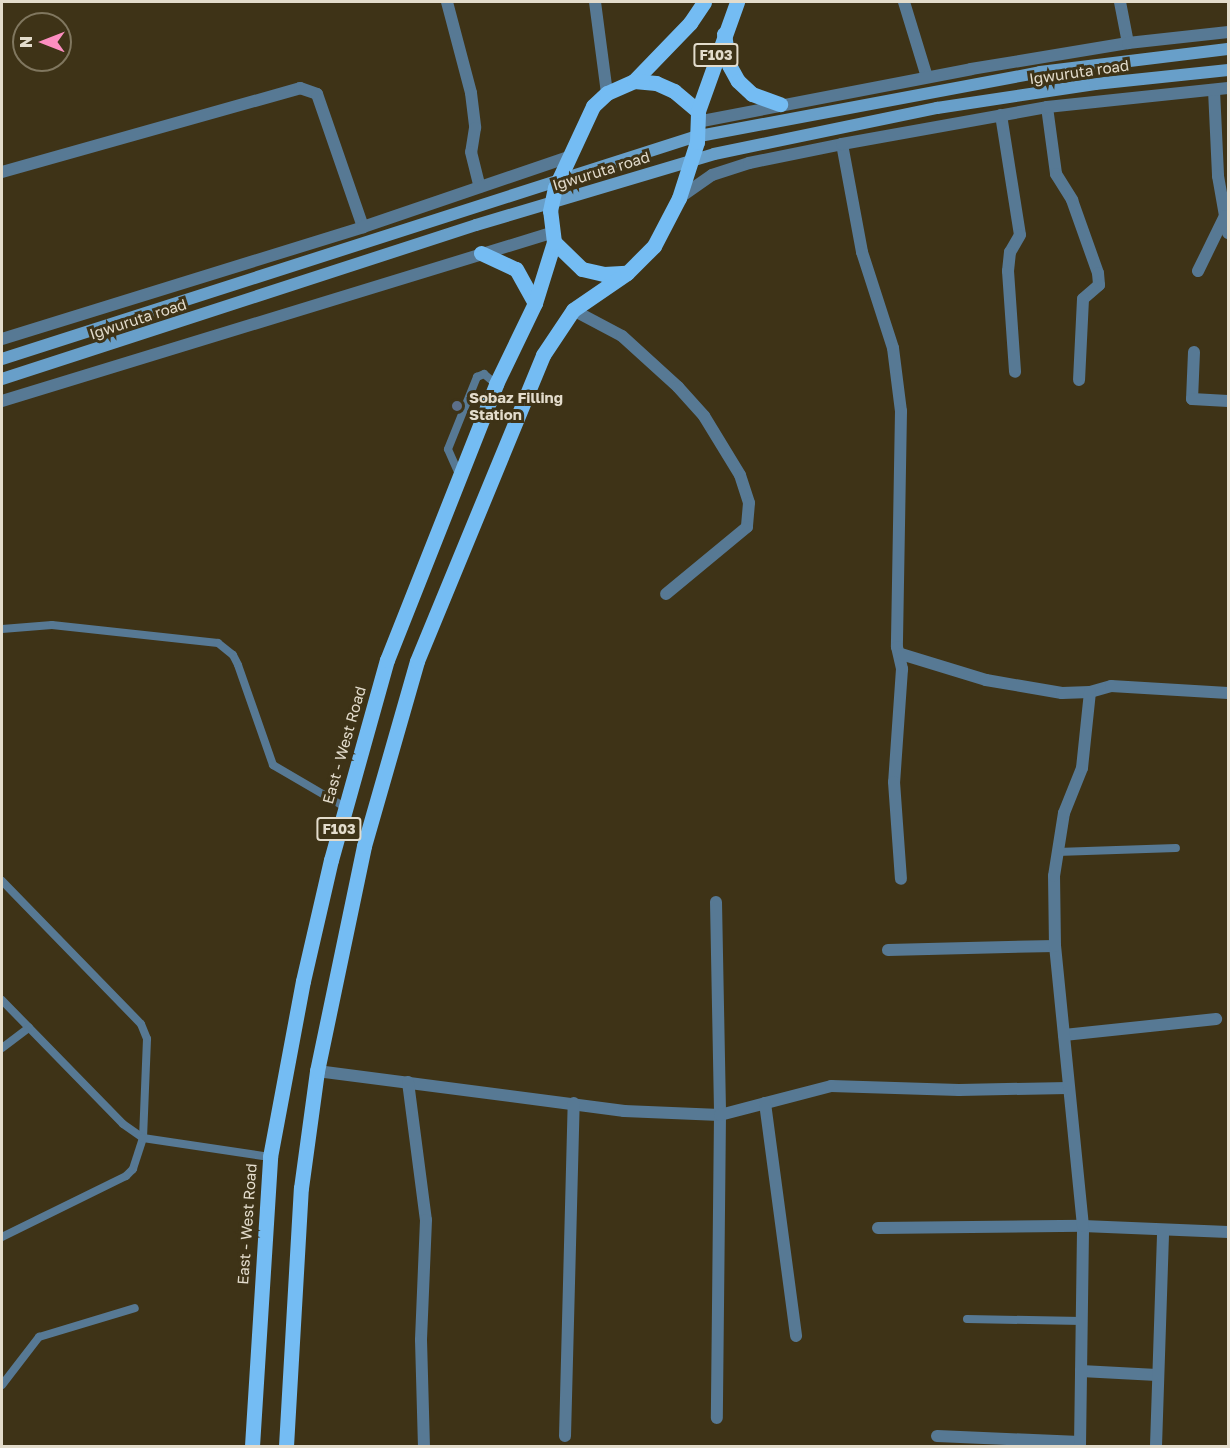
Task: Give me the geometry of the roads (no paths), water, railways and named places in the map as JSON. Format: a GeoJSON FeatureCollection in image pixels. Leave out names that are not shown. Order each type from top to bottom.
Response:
{"type":"FeatureCollection","features":[{"type":"Feature","properties":{"kind":"main road","name":"F103"},"geometry":{"type":"LineString","coordinates":[[634,81],[690,24],[704,2]]}},
{"type":"Feature","properties":{"kind":"main road","name":"F103"},"geometry":{"type":"LineString","coordinates":[[697,116],[723,31],[737,2]]}},
{"type":"Feature","properties":{"kind":"main road"},"geometry":{"type":"LineString","coordinates":[[723,31],[729,65],[738,81],[752,94],[780,104]]}},
{"type":"Feature","properties":{"kind":"main road","name":"Igwuruta road"},"geometry":{"type":"LineString","coordinates":[[2,359],[432,219],[694,137],[912,95],[1092,64],[1228,49]]}},
{"type":"Feature","properties":{"kind":"main road","name":"Igwuruta road"},"geometry":{"type":"LineString","coordinates":[[2,380],[438,238],[714,154],[915,113],[1095,84],[1228,70]]}},
{"type":"Feature","properties":{"kind":"main road"},"geometry":{"type":"LineString","coordinates":[[552,237],[582,269],[604,274],[627,273],[654,246],[679,198],[697,142],[697,116],[674,91],[656,83],[634,81],[607,93]]}},
{"type":"Feature","properties":{"kind":"main road","name":"East - West Road"},"geometry":{"type":"LineString","coordinates":[[252,1446],[270,1157],[303,981],[345,807],[387,660],[496,384],[535,303],[552,237],[550,211],[566,158],[593,106],[607,93]]}},
{"type":"Feature","properties":{"kind":"main road"},"geometry":{"type":"LineString","coordinates":[[481,253],[516,269],[535,303]]}},
{"type":"Feature","properties":{"kind":"main road","name":"F103"},"geometry":{"type":"LineString","coordinates":[[286,1446],[301,1188],[317,1071],[364,846],[430,622],[539,364],[573,310],[627,273]]}},
{"type":"Feature","properties":{"kind":"main road"},"geometry":{"type":"LineString","coordinates":[[405,615],[430,622]]}},
{"type":"Feature","properties":{"kind":"street"},"geometry":{"type":"LineString","coordinates":[[447,2],[471,93],[475,128],[471,152],[480,187]]}},
{"type":"Feature","properties":{"kind":"street"},"geometry":{"type":"LineString","coordinates":[[595,2],[607,93]]}},
{"type":"Feature","properties":{"kind":"street"},"geometry":{"type":"LineString","coordinates":[[904,2],[927,77]]}},
{"type":"Feature","properties":{"kind":"street"},"geometry":{"type":"LineString","coordinates":[[1120,2],[1128,44]]}},
{"type":"Feature","properties":{"kind":"street"},"geometry":{"type":"LineString","coordinates":[[697,116],[780,104],[1128,44],[1228,32]]}},
{"type":"Feature","properties":{"kind":"street"},"geometry":{"type":"LineString","coordinates":[[679,198],[721,172],[842,144],[1047,107],[1228,88]]}},
{"type":"Feature","properties":{"kind":"street"},"geometry":{"type":"LineString","coordinates":[[2,172],[289,91],[309,89],[317,94],[363,227]]}},
{"type":"Feature","properties":{"kind":"street"},"geometry":{"type":"LineString","coordinates":[[1214,90],[1218,176],[1228,233]]}},
{"type":"Feature","properties":{"kind":"street"},"geometry":{"type":"LineString","coordinates":[[1047,107],[1056,174],[1072,200],[1098,273],[1099,285],[1083,299],[1079,380]]}},
{"type":"Feature","properties":{"kind":"street"},"geometry":{"type":"LineString","coordinates":[[1001,115],[1020,235],[1010,252],[1008,271],[1015,372]]}},
{"type":"Feature","properties":{"kind":"street"},"geometry":{"type":"LineString","coordinates":[[842,144],[862,252],[893,348],[901,411],[897,647],[901,654],[894,782],[901,879]]}},
{"type":"Feature","properties":{"kind":"street"},"geometry":{"type":"LineString","coordinates":[[2,339],[363,227],[566,158]]}},
{"type":"Feature","properties":{"kind":"street"},"geometry":{"type":"LineString","coordinates":[[1198,271],[1225,216]]}},
{"type":"Feature","properties":{"kind":"street"},"geometry":{"type":"LineString","coordinates":[[2,401],[481,253],[552,237]]}},
{"type":"Feature","properties":{"kind":"street"},"geometry":{"type":"LineString","coordinates":[[573,310],[622,336],[678,387],[704,416],[740,475],[749,503],[747,527],[666,594]]}},
{"type":"Feature","properties":{"kind":"street"},"geometry":{"type":"LineString","coordinates":[[1194,352],[1192,399],[1228,401]]}},
{"type":"Feature","properties":{"kind":"street"},"geometry":{"type":"LineString","coordinates":[[901,654],[986,680],[1062,693],[1090,692],[1111,686],[1228,693]]}},
{"type":"Feature","properties":{"kind":"street"},"geometry":{"type":"LineString","coordinates":[[937,1436],[1080,1444],[1083,1226],[1055,946],[1054,876],[1064,813],[1082,768],[1090,692]]}},
{"type":"Feature","properties":{"kind":"street"},"geometry":{"type":"LineString","coordinates":[[716,902],[720,1115],[717,1418]]}},
{"type":"Feature","properties":{"kind":"street"},"geometry":{"type":"LineString","coordinates":[[888,950],[1055,946]]}},
{"type":"Feature","properties":{"kind":"street"},"geometry":{"type":"LineString","coordinates":[[1064,1035],[1216,1019]]}},
{"type":"Feature","properties":{"kind":"street"},"geometry":{"type":"LineString","coordinates":[[317,1071],[624,1111],[720,1115],[831,1086],[959,1090],[1068,1088]]}},
{"type":"Feature","properties":{"kind":"street"},"geometry":{"type":"LineString","coordinates":[[408,1082],[426,1220],[421,1340],[424,1446]]}},
{"type":"Feature","properties":{"kind":"street"},"geometry":{"type":"LineString","coordinates":[[565,1436],[574,1103]]}},
{"type":"Feature","properties":{"kind":"street"},"geometry":{"type":"LineString","coordinates":[[765,1103],[796,1336]]}},
{"type":"Feature","properties":{"kind":"street"},"geometry":{"type":"LineString","coordinates":[[878,1228],[1083,1226],[1228,1232]]}},
{"type":"Feature","properties":{"kind":"street"},"geometry":{"type":"LineString","coordinates":[[1156,1446],[1163,1231]]}},
{"type":"Feature","properties":{"kind":"street"},"geometry":{"type":"LineString","coordinates":[[1081,1371],[1157,1375]]}},
{"type":"Feature","properties":{"kind":"lane"},"geometry":{"type":"LineString","coordinates":[[2,629],[52,625],[218,643],[233,655],[238,665],[273,765],[345,807]]}},
{"type":"Feature","properties":{"kind":"lane"},"geometry":{"type":"LineString","coordinates":[[1057,852],[1176,848]]}},
{"type":"Feature","properties":{"kind":"lane"},"geometry":{"type":"LineString","coordinates":[[2,881],[141,1024],[147,1039],[143,1138],[137,1161],[126,1176],[2,1237]]}},
{"type":"Feature","properties":{"kind":"lane"},"geometry":{"type":"LineString","coordinates":[[2,1000],[123,1124],[143,1138],[270,1157]]}},
{"type":"Feature","properties":{"kind":"lane"},"geometry":{"type":"LineString","coordinates":[[2,1048],[29,1028]]}},
{"type":"Feature","properties":{"kind":"lane"},"geometry":{"type":"LineString","coordinates":[[2,1385],[39,1337],[135,1308]]}},
{"type":"Feature","properties":{"kind":"lane"},"geometry":{"type":"LineString","coordinates":[[967,1319],[1082,1321]]}},
{"type":"Feature","properties":{"kind":"place","name":"Sobaz Filling Station"},"geometry":{"type":"Point","coordinates":[457,406]}}]}
